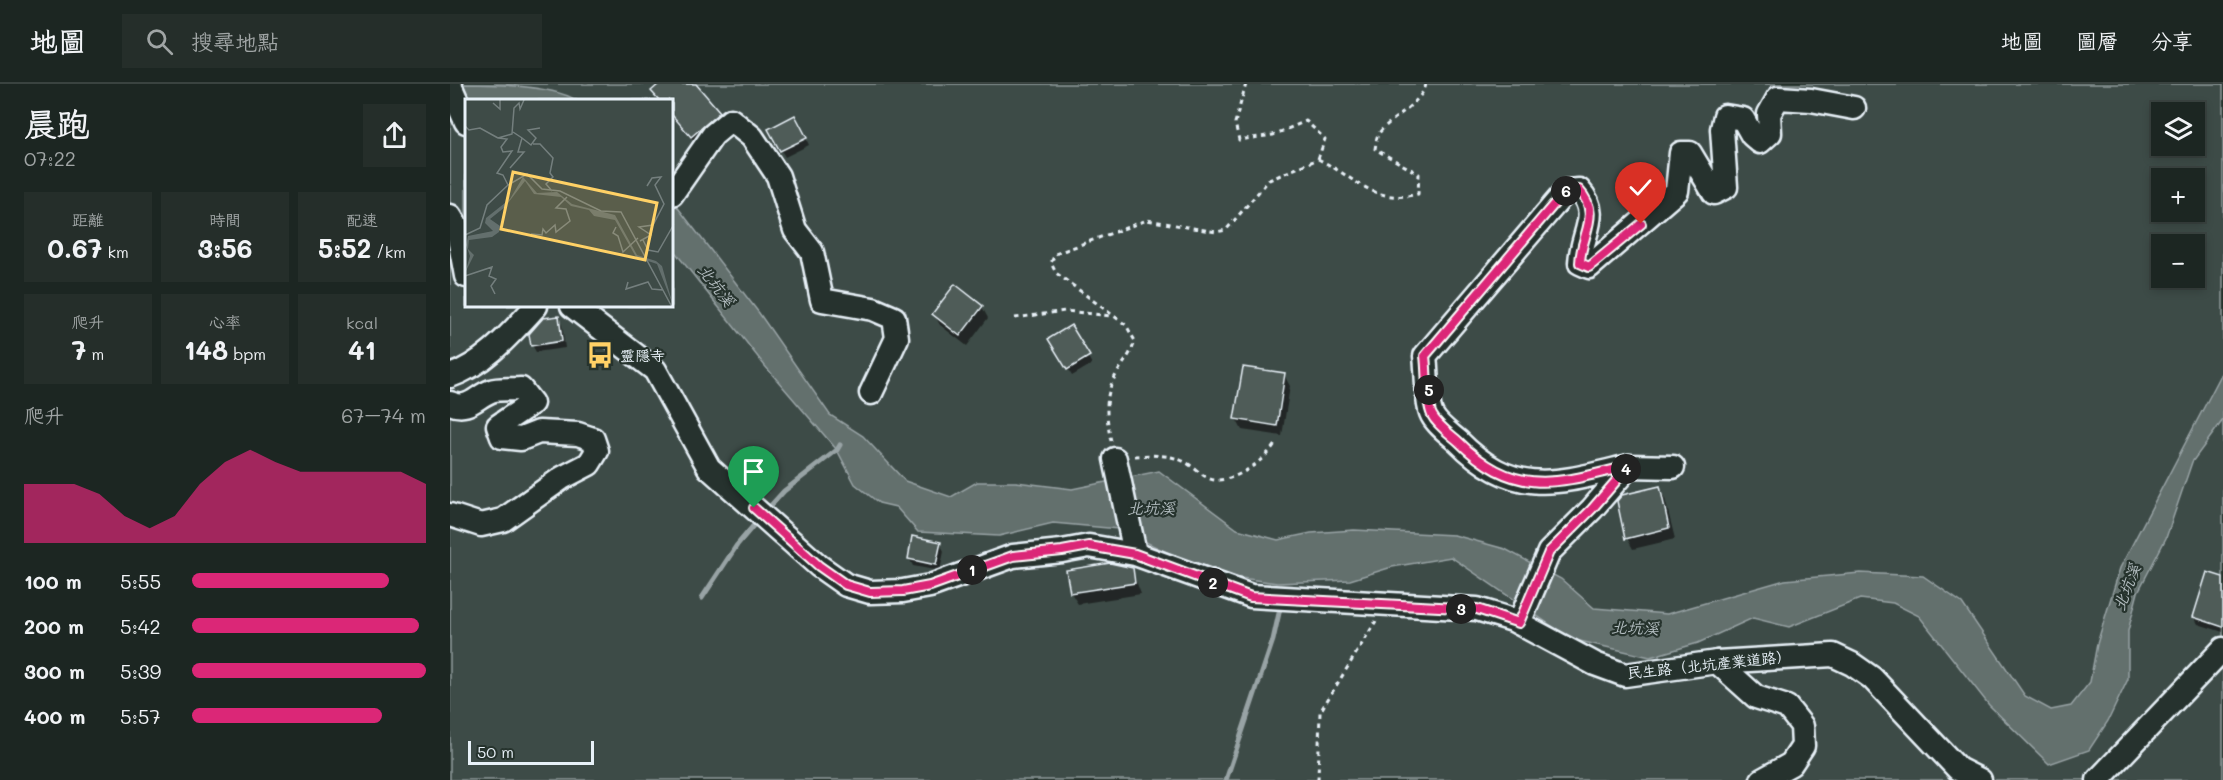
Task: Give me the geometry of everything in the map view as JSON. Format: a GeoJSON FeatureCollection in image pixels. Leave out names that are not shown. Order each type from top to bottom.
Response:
{"type":"FeatureCollection","features":[{"type":"Feature","properties":{"kind":"street"},"geometry":{"type":"LineString","coordinates":[[450,85],[465,120]]}},
{"type":"Feature","properties":{"kind":"street"},"geometry":{"type":"LineString","coordinates":[[1673,467],[1629,466],[1570,480],[1536,483],[1508,477],[1464,447],[1432,414],[1425,356],[1566,190],[1579,190],[1589,201],[1592,214],[1580,255],[1580,263],[1589,267],[1677,191],[1681,153],[1690,153],[1714,193],[1726,187],[1722,129],[1725,116],[1743,119],[1752,135],[1760,142],[1770,133],[1769,114],[1778,98],[1854,108]]}},
{"type":"Feature","properties":{"kind":"street"},"geometry":{"type":"LineString","coordinates":[[674,191],[713,135],[731,120],[752,137],[778,176],[795,230],[812,252],[822,300],[873,309],[894,318],[897,338],[871,393]]}},
{"type":"Feature","properties":{"kind":"street"},"geometry":{"type":"LineString","coordinates":[[450,216],[457,226],[465,270]]}},
{"type":"Feature","properties":{"kind":"street"},"geometry":{"type":"LineString","coordinates":[[450,376],[476,364],[530,308]]}},
{"type":"Feature","properties":{"kind":"street","name":"民生路（北坑產業道路）"},"geometry":{"type":"LineString","coordinates":[[584,310],[655,370],[709,468],[762,516],[846,585],[870,592],[903,591],[930,586],[1013,556],[1089,546],[1135,554],[1251,597],[1477,609],[1519,622],[1595,663],[1625,675],[1717,662],[1833,655],[1852,664],[1872,678],[1958,769],[1980,780]]}},
{"type":"Feature","properties":{"kind":"street"},"geometry":{"type":"LineString","coordinates":[[450,403],[459,407],[471,404],[491,391],[521,389],[532,403],[498,426],[502,437],[521,439],[539,432],[578,434],[593,439],[597,451],[589,464],[562,478],[503,520],[481,525],[450,515]]}},
{"type":"Feature","properties":{"kind":"street"},"geometry":{"type":"LineString","coordinates":[[1115,458],[1135,553]]}},
{"type":"Feature","properties":{"kind":"street"},"geometry":{"type":"LineString","coordinates":[[1519,622],[1549,552],[1592,509],[1629,466]]}},
{"type":"Feature","properties":{"kind":"street"},"geometry":{"type":"LineString","coordinates":[[2098,780],[2223,649]]}},
{"type":"Feature","properties":{"kind":"street"},"geometry":{"type":"LineString","coordinates":[[1717,662],[1756,697],[1786,707],[1802,726],[1803,747],[1791,764],[1762,780]]}},
{"type":"Feature","properties":{"kind":"path"},"geometry":{"type":"LineString","coordinates":[[1246,84],[1235,123],[1239,140],[1273,135],[1306,121],[1324,139],[1318,159]]}},
{"type":"Feature","properties":{"kind":"path"},"geometry":{"type":"LineString","coordinates":[[1275,444],[1269,454],[1243,472],[1218,481],[1208,478],[1182,460],[1155,455],[1115,458],[1106,418],[1112,384],[1131,356],[1135,341],[1126,325],[1056,273],[1051,263],[1055,254],[1147,220],[1216,232],[1226,230],[1269,180],[1318,159],[1339,169],[1354,182],[1375,194],[1400,198],[1418,194],[1419,174],[1375,148],[1378,133],[1410,105],[1426,88],[1426,84]]}},
{"type":"Feature","properties":{"kind":"path"},"geometry":{"type":"LineString","coordinates":[[1015,318],[1065,311],[1113,316]]}},
{"type":"Feature","properties":{"kind":"path"},"geometry":{"type":"LineString","coordinates":[[1318,780],[1320,711],[1386,604]]}},
{"type":"Feature","properties":{"kind":"shaded area"},"geometry":{"type":"Polygon","coordinates":[[[450,84],[2223,84],[2223,780],[450,780],[450,84]]]}},
{"type":"Feature","properties":{"kind":"water"},"geometry":{"type":"Polygon","coordinates":[[[450,84],[534,88],[574,99],[465,99],[450,84]]]}},
{"type":"Feature","properties":{"kind":"water","name":"北坑溪"},"geometry":{"type":"Polygon","coordinates":[[[674,203],[759,313],[830,415],[863,436],[905,481],[951,497],[977,482],[1016,482],[1072,489],[1159,471],[1237,529],[1278,540],[1311,533],[1354,530],[1454,535],[1505,549],[1561,579],[1594,608],[1667,614],[1785,580],[1860,573],[1923,576],[1962,603],[2025,696],[2051,710],[2071,706],[2090,682],[2097,644],[2120,568],[2223,371],[2223,420],[2192,462],[2166,538],[2138,592],[2128,631],[2128,679],[2108,721],[2089,750],[2049,764],[1989,705],[1919,616],[1893,603],[1860,599],[1789,627],[1753,618],[1698,643],[1650,657],[1571,639],[1451,557],[1392,567],[1350,580],[1277,583],[1212,574],[1119,529],[1053,523],[999,536],[918,532],[896,507],[879,503],[855,484],[837,450],[765,366],[674,251],[674,203]]]}},
{"type":"Feature","properties":{"kind":"building"},"geometry":{"type":"Polygon","coordinates":[[[659,84],[696,84],[720,112],[691,137],[674,117],[674,99],[658,99],[651,91],[659,84]]]}},
{"type":"Feature","properties":{"kind":"building"},"geometry":{"type":"Polygon","coordinates":[[[795,115],[807,138],[780,151],[768,129],[795,115]]]}},
{"type":"Feature","properties":{"kind":"building"},"geometry":{"type":"Polygon","coordinates":[[[955,284],[983,306],[960,336],[932,314],[955,284]]]}},
{"type":"Feature","properties":{"kind":"building"},"geometry":{"type":"Polygon","coordinates":[[[559,316],[562,341],[531,346],[529,334],[543,318],[559,316]]]}},
{"type":"Feature","properties":{"kind":"building"},"geometry":{"type":"Polygon","coordinates":[[[1071,325],[1090,356],[1067,370],[1048,339],[1071,325]]]}},
{"type":"Feature","properties":{"kind":"building"},"geometry":{"type":"Polygon","coordinates":[[[1243,367],[1285,373],[1277,426],[1234,419],[1243,367]]]}},
{"type":"Feature","properties":{"kind":"building"},"geometry":{"type":"Polygon","coordinates":[[[1660,486],[1669,528],[1625,539],[1617,501],[1622,495],[1660,486]]]}},
{"type":"Feature","properties":{"kind":"building"},"geometry":{"type":"Polygon","coordinates":[[[912,536],[941,542],[936,565],[908,559],[912,536]]]}},
{"type":"Feature","properties":{"kind":"building"},"geometry":{"type":"Polygon","coordinates":[[[1110,563],[1133,568],[1135,583],[1070,593],[1066,570],[1110,563]]]}},
{"type":"Feature","properties":{"kind":"building"},"geometry":{"type":"Polygon","coordinates":[[[2207,572],[2223,577],[2223,627],[2193,617],[2207,572]]]}},
{"type":"Feature","properties":{"kind":"waterway"},"geometry":{"type":"LineString","coordinates":[[765,512],[784,491],[837,450],[840,445]]}},
{"type":"Feature","properties":{"kind":"waterway"},"geometry":{"type":"LineString","coordinates":[[702,598],[737,545],[759,519]]}},
{"type":"Feature","properties":{"kind":"waterway"},"geometry":{"type":"LineString","coordinates":[[1226,780],[1273,640],[1281,604]]}},
{"type":"Feature","properties":{"kind":"place","name":"靈隱寺"},"geometry":{"type":"Point","coordinates":[600,355]}},
{"type":"Feature","properties":{"kind":"route"},"geometry":{"type":"LineString","coordinates":[[754,508],[819,566],[846,585],[870,592],[903,591],[930,586],[1013,556],[1089,546],[1135,554],[1251,597],[1477,609],[1519,623],[1549,552],[1592,509],[1629,466],[1570,480],[1536,483],[1508,477],[1464,447],[1432,414],[1425,356],[1566,190],[1579,190],[1589,201],[1592,214],[1581,247],[1580,263],[1589,267],[1641,224]]}}]}
